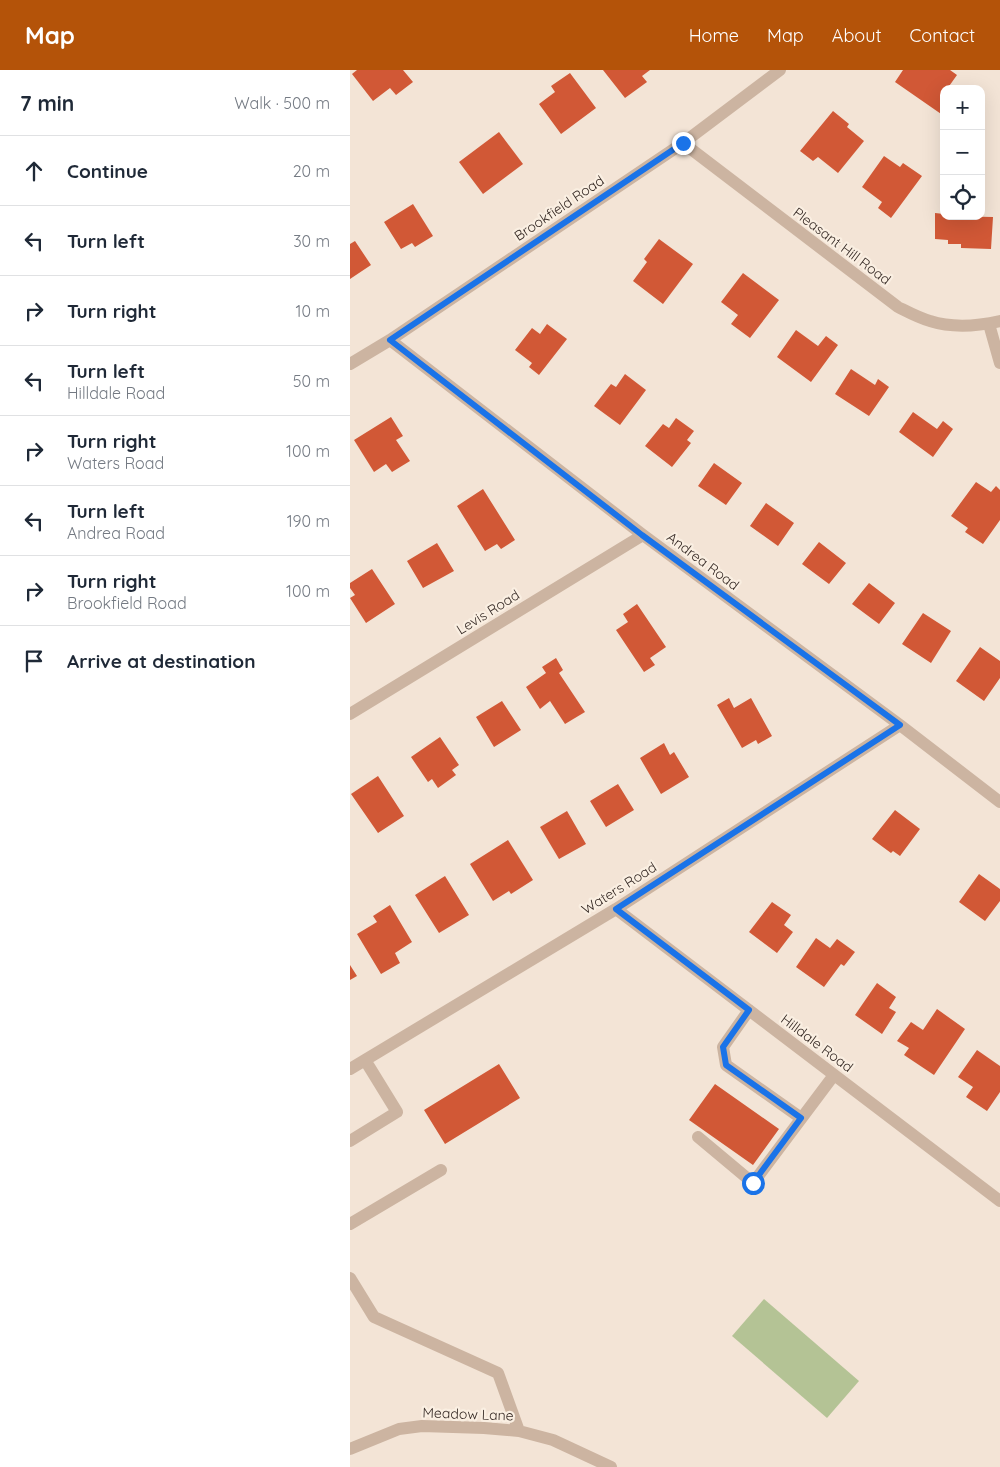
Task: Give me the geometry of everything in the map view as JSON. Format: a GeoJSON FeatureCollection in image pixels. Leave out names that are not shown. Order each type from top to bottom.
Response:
{"type":"FeatureCollection","features":[{"type":"Feature","properties":{"kind":"street","name":"Brookfield Road"},"geometry":{"type":"LineString","coordinates":[[350,364],[390,340],[683,143],[780,70]]}},
{"type":"Feature","properties":{"kind":"street","name":"Pleasant Hill Road"},"geometry":{"type":"LineString","coordinates":[[683,143],[898,307],[931,322],[960,326],[994,322]]}},
{"type":"Feature","properties":{"kind":"street"},"geometry":{"type":"LineString","coordinates":[[994,322],[1000,363]]}},
{"type":"Feature","properties":{"kind":"street","name":"Andrea Road"},"geometry":{"type":"LineString","coordinates":[[390,340],[642,535],[900,725],[1000,802]]}},
{"type":"Feature","properties":{"kind":"street","name":"Levis Road"},"geometry":{"type":"LineString","coordinates":[[350,714],[642,535]]}},
{"type":"Feature","properties":{"kind":"street","name":"Waters Road"},"geometry":{"type":"LineString","coordinates":[[350,1069],[616,909],[900,725]]}},
{"type":"Feature","properties":{"kind":"street","name":"Hilldale Road"},"geometry":{"type":"LineString","coordinates":[[616,909],[1000,1201]]}},
{"type":"Feature","properties":{"kind":"street"},"geometry":{"type":"LineString","coordinates":[[749,1010],[723,1047],[726,1065],[801,1118]]}},
{"type":"Feature","properties":{"kind":"street"},"geometry":{"type":"LineString","coordinates":[[350,1141],[396,1112],[365,1060]]}},
{"type":"Feature","properties":{"kind":"street"},"geometry":{"type":"LineString","coordinates":[[698,1137],[753,1183],[834,1075]]}},
{"type":"Feature","properties":{"kind":"street"},"geometry":{"type":"LineString","coordinates":[[350,1224],[441,1170]]}},
{"type":"Feature","properties":{"kind":"street"},"geometry":{"type":"LineString","coordinates":[[351,1281],[374,1317],[498,1373],[518,1431]]}},
{"type":"Feature","properties":{"kind":"street","name":"Meadow Lane"},"geometry":{"type":"LineString","coordinates":[[350,1449],[399,1429],[422,1426],[455,1426],[518,1431],[553,1440],[611,1467]]}},
{"type":"Feature","properties":{"kind":"green space"},"geometry":{"type":"Polygon","coordinates":[[[764,1299],[859,1381],[827,1418],[732,1336],[764,1299]]]}},
{"type":"Feature","properties":{"kind":"building"},"geometry":{"type":"Polygon","coordinates":[[[357,70],[403,70],[413,82],[396,95],[390,88],[373,101],[352,74],[357,70]]]}},
{"type":"Feature","properties":{"kind":"building"},"geometry":{"type":"Polygon","coordinates":[[[603,70],[650,70],[642,76],[647,82],[625,98],[603,70]]]}},
{"type":"Feature","properties":{"kind":"building"},"geometry":{"type":"Polygon","coordinates":[[[903,70],[950,70],[957,75],[950,85],[940,85],[940,113],[895,82],[903,70]]]}},
{"type":"Feature","properties":{"kind":"building"},"geometry":{"type":"Polygon","coordinates":[[[570,73],[596,108],[561,134],[539,104],[555,92],[551,86],[570,73]]]}},
{"type":"Feature","properties":{"kind":"building"},"geometry":{"type":"Polygon","coordinates":[[[833,111],[849,124],[847,127],[864,141],[838,173],[818,157],[813,161],[800,151],[833,111]]]}},
{"type":"Feature","properties":{"kind":"building"},"geometry":{"type":"Polygon","coordinates":[[[499,132],[523,164],[483,194],[459,162],[499,132]]]}},
{"type":"Feature","properties":{"kind":"building"},"geometry":{"type":"Polygon","coordinates":[[[884,156],[900,167],[903,163],[922,176],[891,218],[878,208],[882,202],[862,187],[884,156]]]}},
{"type":"Feature","properties":{"kind":"building"},"geometry":{"type":"Polygon","coordinates":[[[413,204],[433,236],[415,247],[412,243],[401,249],[384,222],[413,204]]]}},
{"type":"Feature","properties":{"kind":"building"},"geometry":{"type":"Polygon","coordinates":[[[935,213],[940,214],[940,220],[985,220],[985,217],[993,217],[991,249],[961,248],[961,244],[948,244],[948,240],[935,239],[935,213]]]}},
{"type":"Feature","properties":{"kind":"building"},"geometry":{"type":"Polygon","coordinates":[[[659,239],[693,264],[663,304],[633,281],[647,262],[644,259],[659,239]]]}},
{"type":"Feature","properties":{"kind":"building"},"geometry":{"type":"Polygon","coordinates":[[[355,241],[371,265],[350,279],[350,244],[355,241]]]}},
{"type":"Feature","properties":{"kind":"building"},"geometry":{"type":"Polygon","coordinates":[[[743,273],[779,300],[750,338],[731,324],[738,315],[721,302],[743,273]]]}},
{"type":"Feature","properties":{"kind":"building"},"geometry":{"type":"Polygon","coordinates":[[[547,324],[567,339],[539,375],[529,367],[532,363],[515,350],[532,328],[540,334],[547,324]]]}},
{"type":"Feature","properties":{"kind":"building"},"geometry":{"type":"Polygon","coordinates":[[[796,330],[818,346],[826,336],[838,345],[811,382],[777,357],[796,330]]]}},
{"type":"Feature","properties":{"kind":"building"},"geometry":{"type":"Polygon","coordinates":[[[851,369],[875,385],[878,379],[889,387],[869,416],[835,394],[851,369]]]}},
{"type":"Feature","properties":{"kind":"building"},"geometry":{"type":"Polygon","coordinates":[[[625,374],[646,390],[620,425],[594,406],[611,384],[616,387],[625,374]]]}},
{"type":"Feature","properties":{"kind":"building"},"geometry":{"type":"Polygon","coordinates":[[[913,412],[937,429],[943,421],[953,429],[933,457],[899,432],[913,412]]]}},
{"type":"Feature","properties":{"kind":"building"},"geometry":{"type":"Polygon","coordinates":[[[391,417],[403,436],[396,440],[410,461],[392,472],[386,464],[374,472],[354,440],[391,417]]]}},
{"type":"Feature","properties":{"kind":"building"},"geometry":{"type":"Polygon","coordinates":[[[676,418],[694,431],[687,440],[691,443],[672,467],[645,446],[663,424],[669,428],[676,418]]]}},
{"type":"Feature","properties":{"kind":"building"},"geometry":{"type":"Polygon","coordinates":[[[714,463],[742,483],[726,505],[698,486],[714,463]]]}},
{"type":"Feature","properties":{"kind":"building"},"geometry":{"type":"Polygon","coordinates":[[[976,482],[991,492],[996,486],[1000,490],[1000,520],[983,544],[965,532],[968,528],[951,516],[976,482]]]}},
{"type":"Feature","properties":{"kind":"building"},"geometry":{"type":"Polygon","coordinates":[[[483,489],[515,540],[501,549],[497,544],[485,551],[457,506],[483,489]]]}},
{"type":"Feature","properties":{"kind":"building"},"geometry":{"type":"Polygon","coordinates":[[[766,503],[794,523],[778,546],[750,526],[766,503]]]}},
{"type":"Feature","properties":{"kind":"building"},"geometry":{"type":"Polygon","coordinates":[[[819,542],[846,563],[829,584],[802,564],[819,542]]]}},
{"type":"Feature","properties":{"kind":"building"},"geometry":{"type":"Polygon","coordinates":[[[437,543],[454,571],[423,588],[407,561],[437,543]]]}},
{"type":"Feature","properties":{"kind":"building"},"geometry":{"type":"Polygon","coordinates":[[[372,569],[395,604],[366,623],[350,598],[355,595],[350,588],[350,583],[372,569]]]}},
{"type":"Feature","properties":{"kind":"building"},"geometry":{"type":"Polygon","coordinates":[[[869,583],[895,603],[879,624],[852,604],[869,583]]]}},
{"type":"Feature","properties":{"kind":"building"},"geometry":{"type":"Polygon","coordinates":[[[637,604],[666,647],[650,658],[655,665],[644,672],[616,630],[628,622],[623,614],[637,604]]]}},
{"type":"Feature","properties":{"kind":"building"},"geometry":{"type":"Polygon","coordinates":[[[923,613],[951,631],[931,663],[902,644],[923,613]]]}},
{"type":"Feature","properties":{"kind":"building"},"geometry":{"type":"Polygon","coordinates":[[[980,647],[1000,661],[1000,678],[984,701],[956,681],[980,647]]]}},
{"type":"Feature","properties":{"kind":"building"},"geometry":{"type":"Polygon","coordinates":[[[556,658],[563,670],[559,673],[585,712],[565,724],[550,701],[540,709],[526,687],[546,673],[542,667],[556,658]]]}},
{"type":"Feature","properties":{"kind":"building"},"geometry":{"type":"Polygon","coordinates":[[[729,698],[734,708],[751,698],[772,736],[758,744],[756,740],[742,748],[717,705],[729,698]]]}},
{"type":"Feature","properties":{"kind":"building"},"geometry":{"type":"Polygon","coordinates":[[[502,701],[521,730],[494,747],[476,717],[502,701]]]}},
{"type":"Feature","properties":{"kind":"building"},"geometry":{"type":"Polygon","coordinates":[[[440,737],[459,765],[452,770],[456,775],[438,788],[432,779],[428,782],[411,757],[440,737]]]}},
{"type":"Feature","properties":{"kind":"building"},"geometry":{"type":"Polygon","coordinates":[[[664,743],[670,755],[674,752],[689,777],[661,794],[640,758],[664,743]]]}},
{"type":"Feature","properties":{"kind":"building"},"geometry":{"type":"Polygon","coordinates":[[[378,776],[404,816],[378,833],[351,794],[378,776]]]}},
{"type":"Feature","properties":{"kind":"building"},"geometry":{"type":"Polygon","coordinates":[[[618,784],[634,810],[606,827],[590,801],[618,784]]]}},
{"type":"Feature","properties":{"kind":"building"},"geometry":{"type":"Polygon","coordinates":[[[895,810],[920,829],[900,856],[893,851],[891,853],[872,839],[895,810]]]}},
{"type":"Feature","properties":{"kind":"building"},"geometry":{"type":"Polygon","coordinates":[[[567,811],[586,844],[559,859],[540,827],[567,811]]]}},
{"type":"Feature","properties":{"kind":"building"},"geometry":{"type":"Polygon","coordinates":[[[508,840],[533,880],[511,894],[509,891],[493,901],[470,864],[508,840]]]}},
{"type":"Feature","properties":{"kind":"building"},"geometry":{"type":"Polygon","coordinates":[[[979,874],[1000,889],[1000,901],[985,921],[959,902],[979,874]]]}},
{"type":"Feature","properties":{"kind":"building"},"geometry":{"type":"Polygon","coordinates":[[[445,876],[469,915],[439,933],[415,895],[445,876]]]}},
{"type":"Feature","properties":{"kind":"building"},"geometry":{"type":"Polygon","coordinates":[[[772,902],[791,915],[784,925],[793,932],[777,953],[749,932],[772,902]]]}},
{"type":"Feature","properties":{"kind":"building"},"geometry":{"type":"Polygon","coordinates":[[[390,905],[412,942],[395,953],[400,963],[381,974],[357,934],[377,922],[373,916],[390,905]]]}},
{"type":"Feature","properties":{"kind":"building"},"geometry":{"type":"Polygon","coordinates":[[[816,938],[830,948],[837,939],[855,952],[844,966],[841,964],[824,987],[796,967],[816,938]]]}},
{"type":"Feature","properties":{"kind":"building"},"geometry":{"type":"Polygon","coordinates":[[[350,965],[357,976],[350,980],[350,965]]]}},
{"type":"Feature","properties":{"kind":"building"},"geometry":{"type":"Polygon","coordinates":[[[877,983],[896,997],[889,1008],[896,1012],[882,1034],[855,1015],[877,983]]]}},
{"type":"Feature","properties":{"kind":"building"},"geometry":{"type":"Polygon","coordinates":[[[937,1009],[965,1029],[934,1075],[904,1055],[909,1048],[897,1041],[911,1022],[923,1030],[937,1009]]]}},
{"type":"Feature","properties":{"kind":"building"},"geometry":{"type":"Polygon","coordinates":[[[977,1050],[1000,1066],[1000,1092],[987,1111],[966,1097],[973,1087],[958,1077],[977,1050]]]}},
{"type":"Feature","properties":{"kind":"building"},"geometry":{"type":"Polygon","coordinates":[[[499,1064],[520,1098],[445,1144],[424,1110],[499,1064]]]}},
{"type":"Feature","properties":{"kind":"building"},"geometry":{"type":"Polygon","coordinates":[[[715,1084],[779,1129],[753,1165],[689,1120],[715,1084]]]}},
{"type":"Feature","properties":{"kind":"route"},"geometry":{"type":"LineString","coordinates":[[683,143],[390,340],[642,535],[900,725],[616,909],[749,1010],[723,1047],[726,1065],[801,1118],[753,1183]]}}]}
